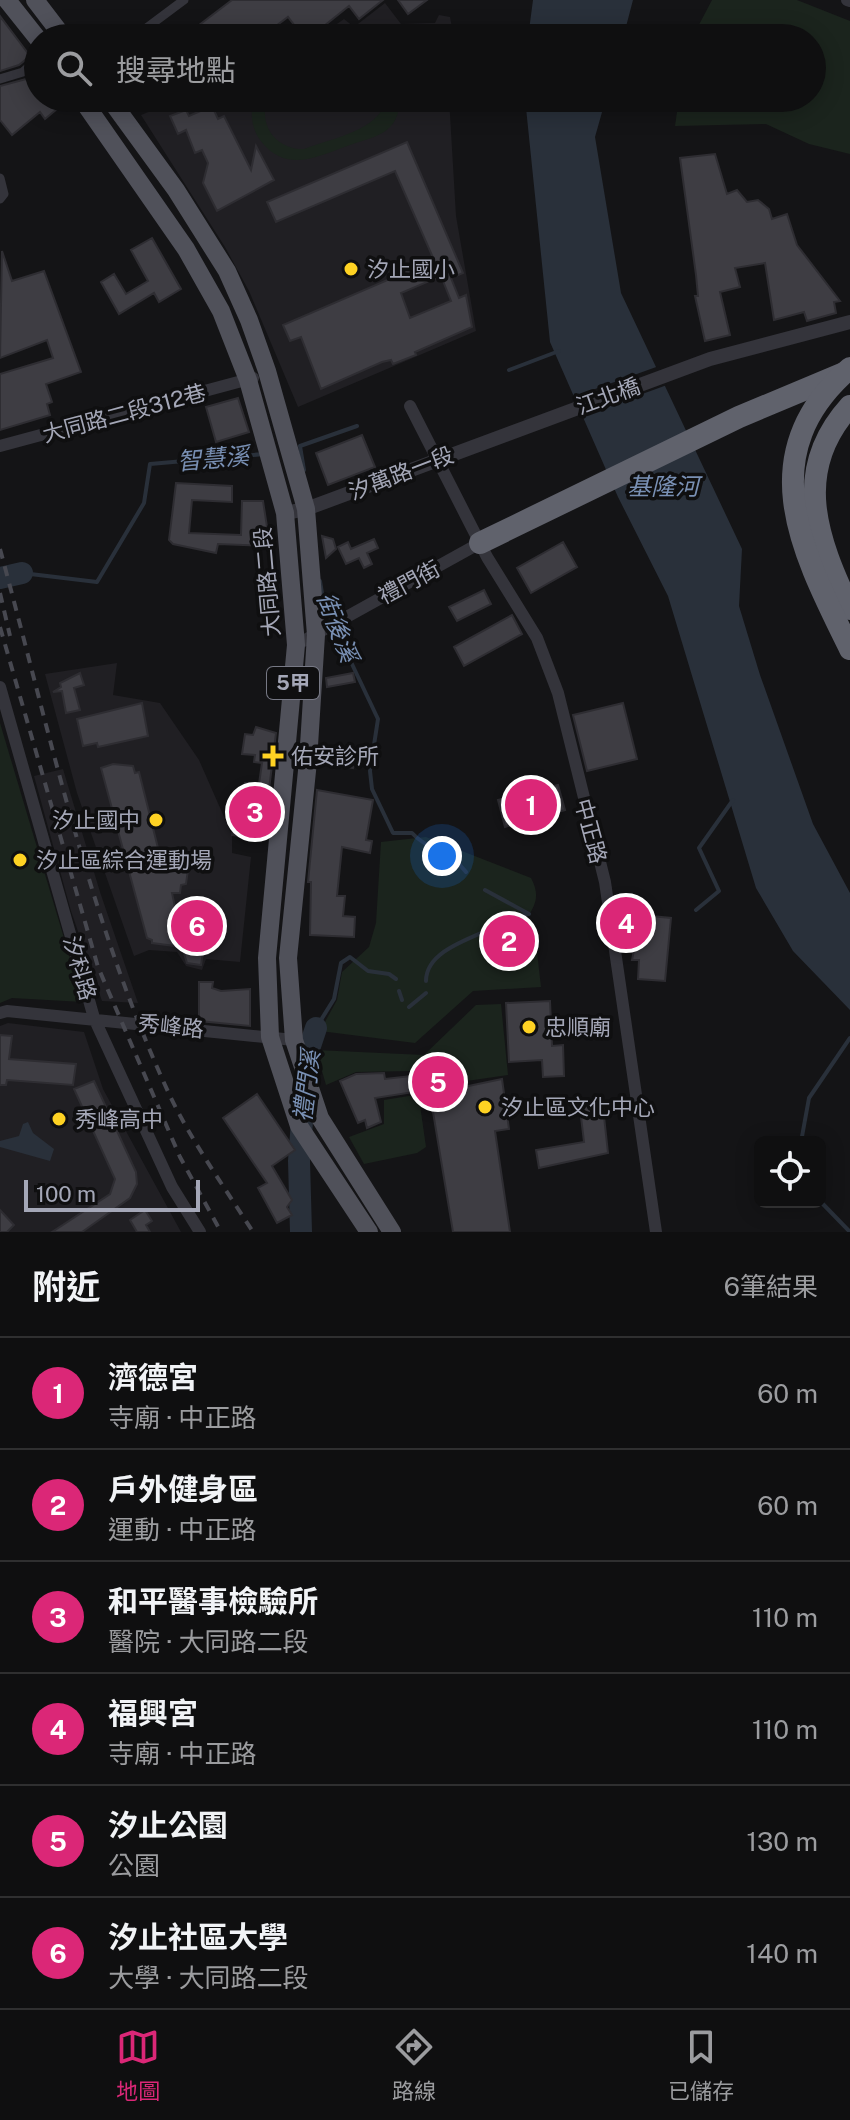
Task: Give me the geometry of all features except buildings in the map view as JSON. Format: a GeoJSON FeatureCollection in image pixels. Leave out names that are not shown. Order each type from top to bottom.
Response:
{"type":"FeatureCollection","features":[{"type":"Feature","properties":{"kind":"highway"},"geometry":{"type":"LineString","coordinates":[[480,543],[739,417],[850,369]]}},
{"type":"Feature","properties":{"kind":"highway"},"geometry":{"type":"LineString","coordinates":[[850,369],[826,393],[804,426],[793,458],[791,484],[802,543],[850,649]]}},
{"type":"Feature","properties":{"kind":"highway"},"geometry":{"type":"LineString","coordinates":[[850,406],[821,450],[813,500],[826,556],[850,609]]}},
{"type":"Feature","properties":{"kind":"main road"},"geometry":{"type":"LineString","coordinates":[[7,0],[26,24]]}},
{"type":"Feature","properties":{"kind":"main road"},"geometry":{"type":"LineString","coordinates":[[35,0],[53,24]]}},
{"type":"Feature","properties":{"kind":"main road","name":"大同路二段"},"geometry":{"type":"LineString","coordinates":[[91,112],[186,249],[221,311],[248,380],[285,513],[296,645],[267,958],[270,1037],[299,1126],[369,1232]]}},
{"type":"Feature","properties":{"kind":"main road","name":"大同路二段"},"geometry":{"type":"LineString","coordinates":[[119,112],[176,190],[227,271],[267,371],[301,490],[310,508],[327,628],[308,761],[288,958],[294,1040],[320,1118],[392,1232]]}},
{"type":"Feature","properties":{"kind":"main road"},"geometry":{"type":"LineString","coordinates":[[277,853],[297,855]]}},
{"type":"Feature","properties":{"kind":"main road"},"geometry":{"type":"LineString","coordinates":[[299,1126],[320,1118]]}},
{"type":"Feature","properties":{"kind":"street"},"geometry":{"type":"LineString","coordinates":[[152,24],[184,0]]}},
{"type":"Feature","properties":{"kind":"street"},"geometry":{"type":"LineString","coordinates":[[0,79],[24,71]]}},
{"type":"Feature","properties":{"kind":"street"},"geometry":{"type":"LineString","coordinates":[[0,178],[4,194],[0,199]]}},
{"type":"Feature","properties":{"kind":"street","name":"江北橋"},"geometry":{"type":"LineString","coordinates":[[515,429],[701,362],[850,322]]}},
{"type":"Feature","properties":{"kind":"street","name":"大同路二段312巷"},"geometry":{"type":"LineString","coordinates":[[0,446],[248,380],[267,371]]}},
{"type":"Feature","properties":{"kind":"street","name":"中正路"},"geometry":{"type":"LineString","coordinates":[[410,406],[480,543],[537,638],[558,693],[605,882],[656,1232]]}},
{"type":"Feature","properties":{"kind":"street","name":"汐萬路一段"},"geometry":{"type":"LineString","coordinates":[[285,513],[310,508],[515,429]]}},
{"type":"Feature","properties":{"kind":"street","name":"禮門街"},"geometry":{"type":"LineString","coordinates":[[296,645],[480,543]]}},
{"type":"Feature","properties":{"kind":"street","name":"汐科路"},"geometry":{"type":"LineString","coordinates":[[0,687],[94,1018],[160,1163],[200,1232]]}},
{"type":"Feature","properties":{"kind":"street","name":"秀峰路"},"geometry":{"type":"LineString","coordinates":[[0,1013],[94,1018],[294,1040]]}},
{"type":"Feature","properties":{"kind":"shaded area"},"geometry":{"type":"Polygon","coordinates":[[[712,0],[797,0],[850,21],[850,154],[809,144],[766,124],[675,126],[677,112],[826,112],[826,24],[699,24],[712,0]]]}},
{"type":"Feature","properties":{"kind":"shaded area"},"geometry":{"type":"Polygon","coordinates":[[[385,3],[401,24],[358,24],[385,3]]]}},
{"type":"Feature","properties":{"kind":"shaded area"},"geometry":{"type":"Polygon","coordinates":[[[439,15],[450,17],[451,24],[401,24],[435,23],[439,15]]]}},
{"type":"Feature","properties":{"kind":"shaded area","name":"汐止國小"},"geometry":{"type":"Polygon","coordinates":[[[148,112],[450,112],[456,216],[476,331],[298,407],[249,291],[225,247],[141,115],[148,112]]]}},
{"type":"Feature","properties":{"kind":"shaded area"},"geometry":{"type":"Polygon","coordinates":[[[252,112],[265,112],[267,126],[278,140],[285,145],[304,149],[353,132],[380,112],[398,112],[390,127],[372,138],[302,160],[280,157],[270,150],[260,140],[252,112]]]}},
{"type":"Feature","properties":{"kind":"shaded area","name":"汐止國中"},"geometry":{"type":"Polygon","coordinates":[[[117,663],[113,695],[160,703],[199,760],[232,835],[232,853],[251,857],[240,962],[206,959],[202,970],[186,966],[177,952],[149,950],[134,956],[77,793],[45,674],[117,663]]]}},
{"type":"Feature","properties":{"kind":"shaded area","name":"汐止區綜合運動場"},"geometry":{"type":"Polygon","coordinates":[[[0,723],[83,1002],[12,998],[0,1003],[0,723]]]}},
{"type":"Feature","properties":{"kind":"shaded area"},"geometry":{"type":"Polygon","coordinates":[[[63,769],[138,1003],[102,1001],[71,911],[34,776],[63,769]]]}},
{"type":"Feature","properties":{"kind":"shaded area"},"geometry":{"type":"Polygon","coordinates":[[[426,837],[531,878],[536,891],[535,901],[524,922],[526,943],[537,952],[541,987],[473,991],[415,1043],[320,1031],[337,1000],[342,972],[369,947],[376,923],[381,842],[426,837]]]}},
{"type":"Feature","properties":{"kind":"shaded area"},"geometry":{"type":"Polygon","coordinates":[[[501,1004],[508,1075],[432,1086],[430,1093],[419,1098],[426,1147],[417,1153],[364,1164],[349,1137],[384,1124],[384,1100],[415,1095],[412,1071],[356,1072],[326,1085],[316,1050],[424,1055],[476,1005],[501,1004]]]}},
{"type":"Feature","properties":{"kind":"shaded area","name":"秀峰高中"},"geometry":{"type":"Polygon","coordinates":[[[8,1023],[84,1032],[103,1089],[181,1232],[0,1232],[0,1026],[8,1023]]]}},
{"type":"Feature","properties":{"kind":"water"},"geometry":{"type":"Polygon","coordinates":[[[533,0],[633,0],[627,24],[530,24],[533,0]]]}},
{"type":"Feature","properties":{"kind":"water","name":"基隆河"},"geometry":{"type":"Polygon","coordinates":[[[526,112],[602,112],[595,137],[621,293],[742,549],[739,606],[760,675],[813,824],[850,893],[850,1010],[793,951],[756,888],[668,596],[618,497],[550,342],[526,112]]]}},
{"type":"Feature","properties":{"kind":"water"},"geometry":{"type":"Polygon","coordinates":[[[28,1122],[33,1133],[54,1149],[50,1161],[0,1147],[0,1141],[19,1136],[23,1124],[28,1122]]]}},
{"type":"Feature","properties":{"kind":"pier"},"geometry":{"type":"Polygon","coordinates":[[[659,366],[667,385],[579,417],[570,398],[659,366]]]}},
{"type":"Feature","properties":{"kind":"waterway","name":"智慧溪"},"geometry":{"type":"LineString","coordinates":[[509,370],[559,351]]}},
{"type":"Feature","properties":{"kind":"waterway","name":"智慧溪"},"geometry":{"type":"LineString","coordinates":[[300,446],[357,426]]}},
{"type":"Feature","properties":{"kind":"waterway","name":"街後溪"},"geometry":{"type":"LineString","coordinates":[[300,446],[304,470]]}},
{"type":"Feature","properties":{"kind":"waterway","name":"智慧溪"},"geometry":{"type":"LineString","coordinates":[[22,573],[97,582],[144,503],[150,464],[264,454]]}},
{"type":"Feature","properties":{"kind":"waterway","name":"智慧溪"},"geometry":{"type":"LineString","coordinates":[[0,578],[22,573]]}},
{"type":"Feature","properties":{"kind":"waterway","name":"街後溪"},"geometry":{"type":"LineString","coordinates":[[320,581],[324,605],[378,719],[370,771],[372,789],[393,833],[412,833],[466,872]]}},
{"type":"Feature","properties":{"kind":"waterway","name":"禮門溪"},"geometry":{"type":"LineString","coordinates":[[696,910],[719,891],[699,848],[733,800]]}},
{"type":"Feature","properties":{"kind":"waterway"},"geometry":{"type":"LineString","coordinates":[[485,890],[529,914]]}},
{"type":"Feature","properties":{"kind":"waterway","name":"禮門溪"},"geometry":{"type":"LineString","coordinates":[[508,920],[527,914]]}},
{"type":"Feature","properties":{"kind":"waterway","name":"禮門溪"},"geometry":{"type":"LineString","coordinates":[[426,981],[428,970],[442,953],[497,926]]}},
{"type":"Feature","properties":{"kind":"waterway","name":"禮門溪"},"geometry":{"type":"LineString","coordinates":[[316,1028],[334,999],[341,963],[350,957],[368,971],[389,974],[396,979]]}},
{"type":"Feature","properties":{"kind":"waterway","name":"禮門溪"},"geometry":{"type":"LineString","coordinates":[[399,991],[402,1000]]}},
{"type":"Feature","properties":{"kind":"waterway","name":"禮門溪"},"geometry":{"type":"LineString","coordinates":[[409,1007],[426,993]]}},
{"type":"Feature","properties":{"kind":"waterway","name":"禮門溪"},"geometry":{"type":"LineString","coordinates":[[301,1232],[299,1161],[307,1055],[316,1028]]}},
{"type":"Feature","properties":{"kind":"waterway"},"geometry":{"type":"LineString","coordinates":[[802,1136],[809,1098],[850,1038]]}},
{"type":"Feature","properties":{"kind":"waterway"},"geometry":{"type":"LineString","coordinates":[[826,1207],[850,1232]]}},
{"type":"Feature","properties":{"kind":"railway"},"geometry":{"type":"LineString","coordinates":[[0,549],[74,828],[117,965],[171,1098],[253,1232]]}},
{"type":"Feature","properties":{"kind":"railway"},"geometry":{"type":"LineString","coordinates":[[0,593],[10,636]]}},
{"type":"Feature","properties":{"kind":"railway"},"geometry":{"type":"LineString","coordinates":[[0,627],[98,967],[180,1157],[221,1232]]}},
{"type":"Feature","properties":{"kind":"place","name":"汐止國小"},"geometry":{"type":"Point","coordinates":[351,269]}},
{"type":"Feature","properties":{"kind":"place","name":"佑安診所"},"geometry":{"type":"Point","coordinates":[273,756]}},
{"type":"Feature","properties":{"kind":"place","name":"濟德宮"},"geometry":{"type":"Point","coordinates":[531,805]}},
{"type":"Feature","properties":{"kind":"place","name":"和平醫事檢驗所"},"geometry":{"type":"Point","coordinates":[255,812]}},
{"type":"Feature","properties":{"kind":"place","name":"汐止國中"},"geometry":{"type":"Point","coordinates":[156,820]}},
{"type":"Feature","properties":{"kind":"place","name":"汐止區綜合運動場"},"geometry":{"type":"Point","coordinates":[20,860]}},
{"type":"Feature","properties":{"kind":"place","name":"福興宮"},"geometry":{"type":"Point","coordinates":[626,923]}},
{"type":"Feature","properties":{"kind":"place","name":"汐止社區大學"},"geometry":{"type":"Point","coordinates":[197,926]}},
{"type":"Feature","properties":{"kind":"place","name":"戶外健身區"},"geometry":{"type":"Point","coordinates":[509,941]}},
{"type":"Feature","properties":{"kind":"place","name":"忠順廟"},"geometry":{"type":"Point","coordinates":[529,1027]}},
{"type":"Feature","properties":{"kind":"place","name":"汐止公園"},"geometry":{"type":"Point","coordinates":[438,1082]}},
{"type":"Feature","properties":{"kind":"place","name":"汐止區文化中心"},"geometry":{"type":"Point","coordinates":[485,1107]}},
{"type":"Feature","properties":{"kind":"place","name":"秀峰高中"},"geometry":{"type":"Point","coordinates":[59,1119]}}]}
